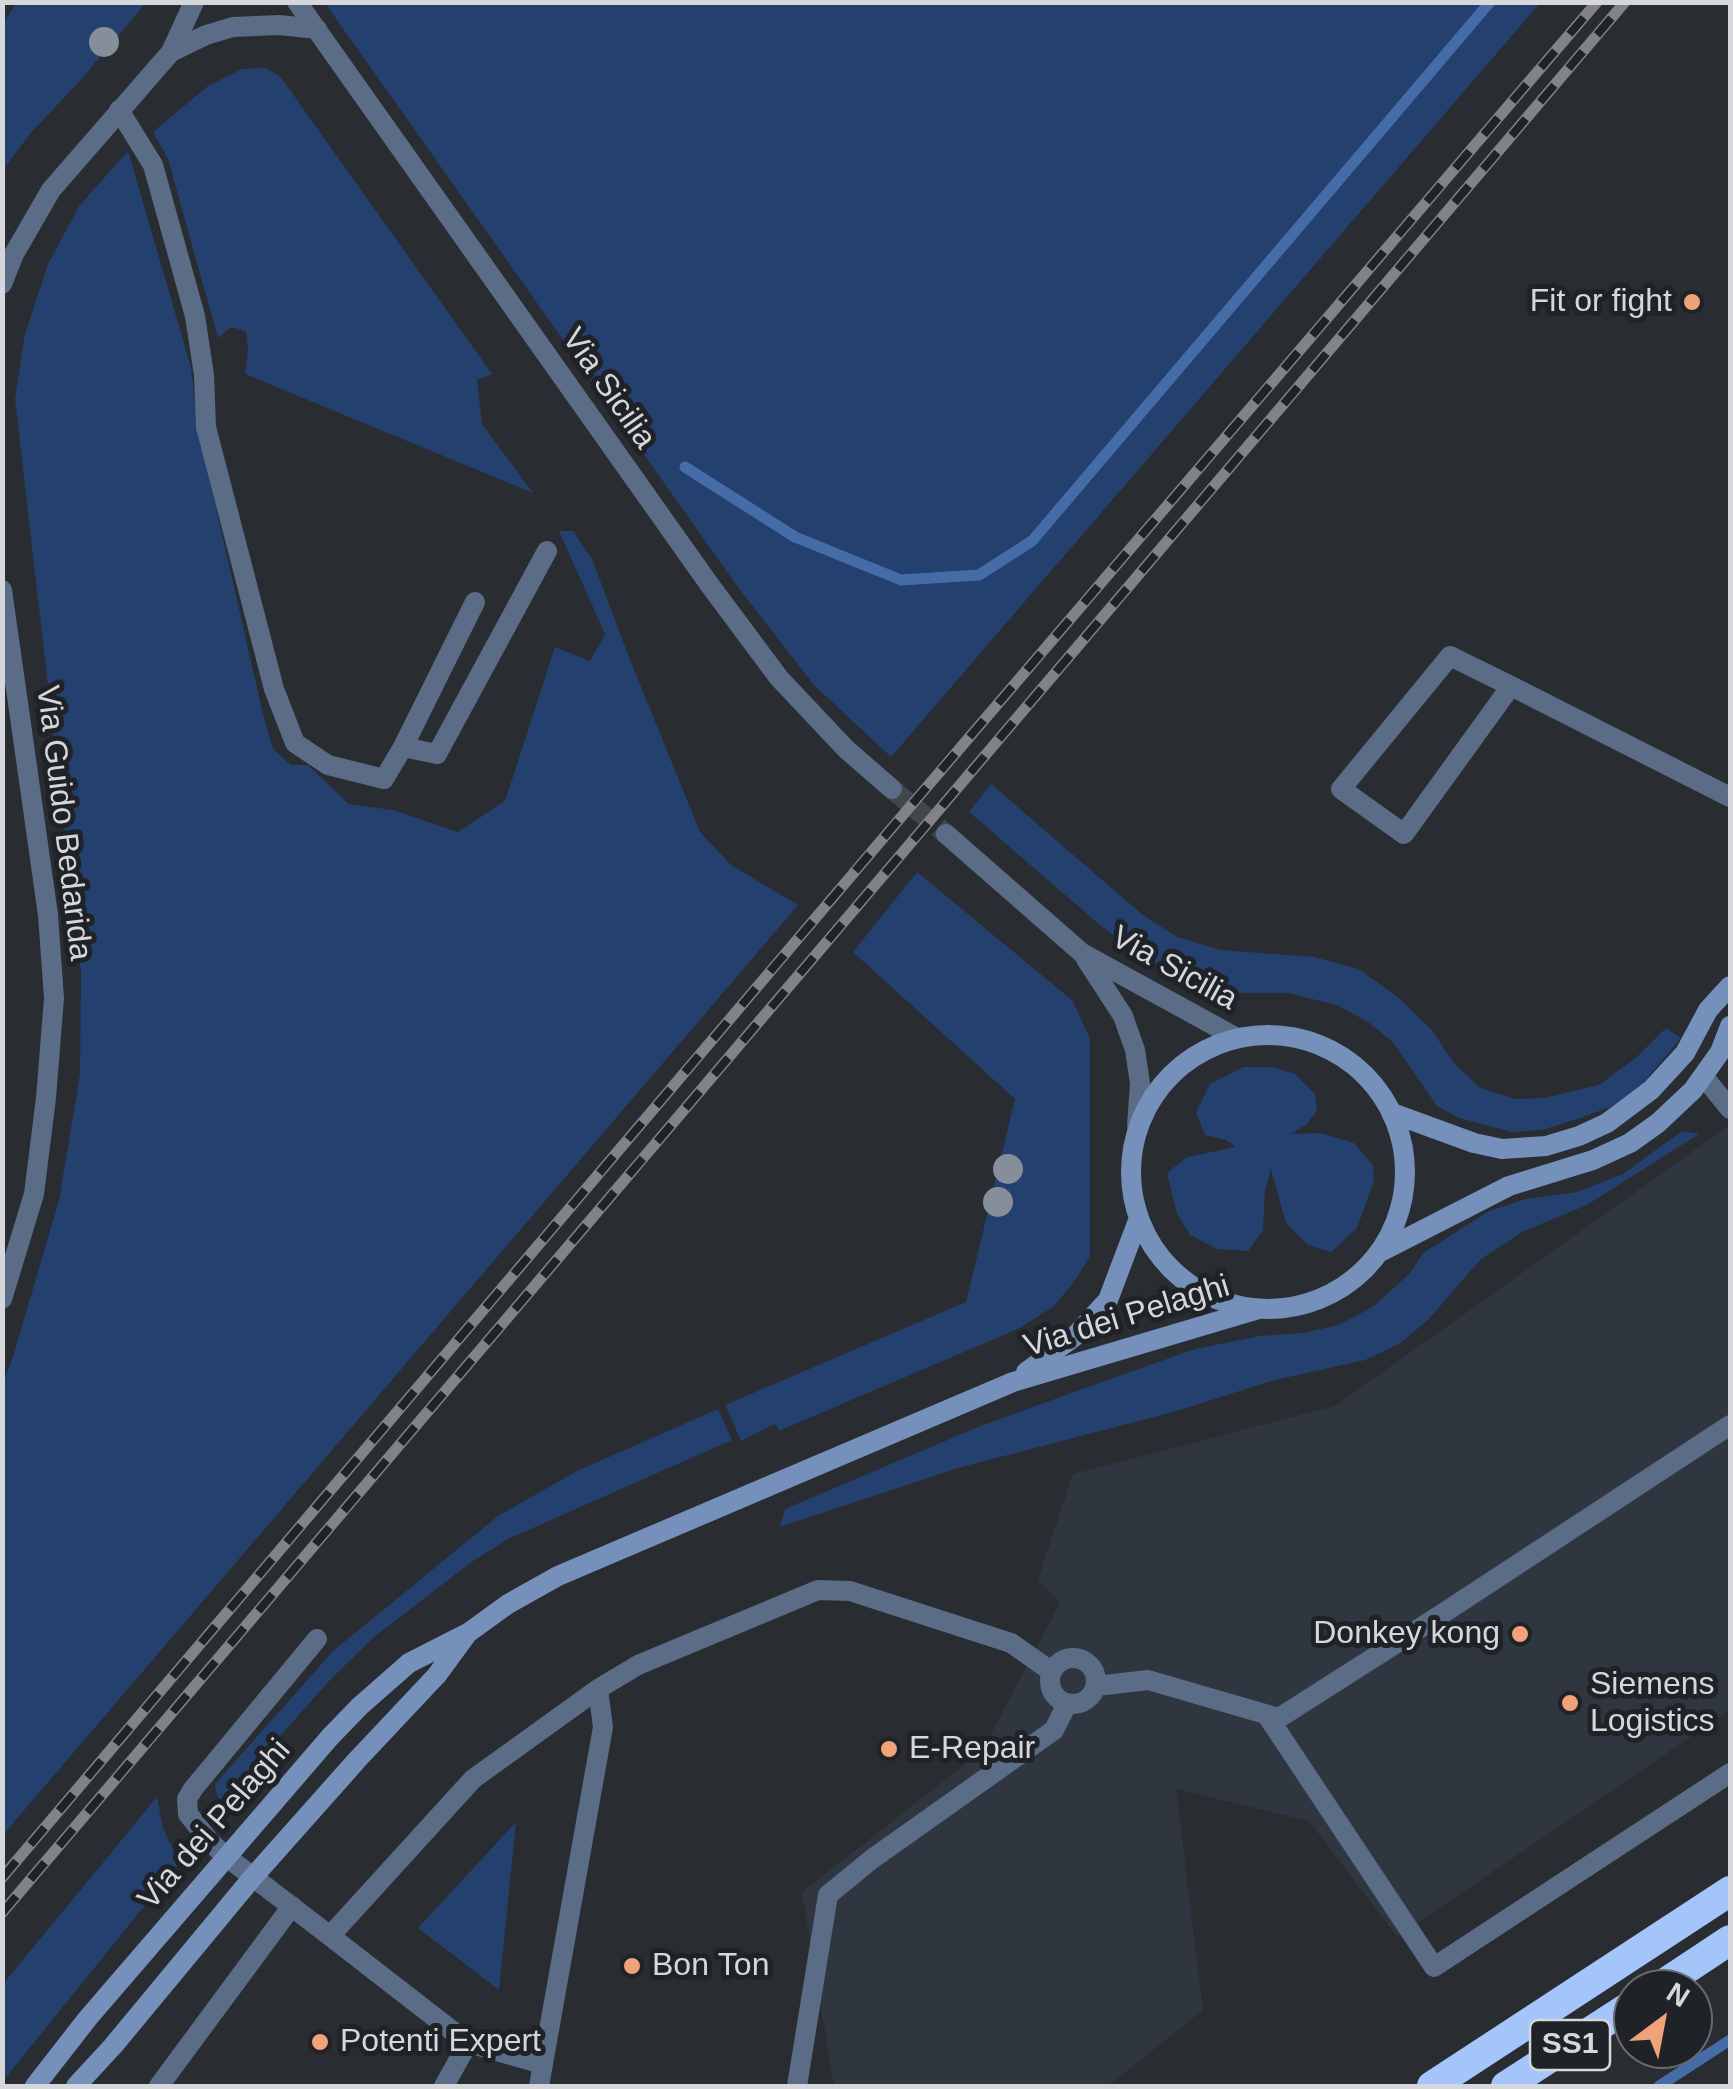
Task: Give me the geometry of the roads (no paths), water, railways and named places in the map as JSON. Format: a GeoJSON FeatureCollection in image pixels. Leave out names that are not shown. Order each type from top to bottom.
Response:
{"type":"FeatureCollection","features":[{"type":"Feature","properties":{"kind":"highway","name":"SS1"},"geometry":{"type":"LineString","coordinates":[[1432,2086],[1730,1891]]}},
{"type":"Feature","properties":{"kind":"highway"},"geometry":{"type":"LineString","coordinates":[[1686,1969],[1730,1940]]}},
{"type":"Feature","properties":{"kind":"highway","name":"SS1"},"geometry":{"type":"LineString","coordinates":[[1506,2086],[1613,2017]]}},
{"type":"Feature","properties":{"kind":"street"},"geometry":{"type":"LineString","coordinates":[[2,284],[51,190],[172,52],[194,2]]}},
{"type":"Feature","properties":{"kind":"street","name":"Via Sicilia"},"geometry":{"type":"LineString","coordinates":[[297,2],[779,678],[846,749],[892,790]]}},
{"type":"Feature","properties":{"kind":"street"},"geometry":{"type":"LineString","coordinates":[[172,52],[233,27],[278,24],[317,29]]}},
{"type":"Feature","properties":{"kind":"street"},"geometry":{"type":"LineString","coordinates":[[119,110],[151,158],[159,184],[195,316],[204,375],[206,427],[274,689],[295,743],[328,764],[384,779],[475,602]]}},
{"type":"Feature","properties":{"kind":"street"},"geometry":{"type":"LineString","coordinates":[[403,747],[437,754],[547,552]]}},
{"type":"Feature","properties":{"kind":"street","name":"Via Guido Bedarida"},"geometry":{"type":"LineString","coordinates":[[2,590],[48,915],[54,998],[34,1194],[2,1299]]}},
{"type":"Feature","properties":{"kind":"street"},"geometry":{"type":"LineString","coordinates":[[1511,686],[1404,834],[1341,789],[1450,656],[1511,686],[1730,796]]}},
{"type":"Feature","properties":{"kind":"street","name":"Via Sicilia"},"geometry":{"type":"LineString","coordinates":[[946,834],[1082,953],[1237,1038]]}},
{"type":"Feature","properties":{"kind":"street","name":"Via Sicilia"},"geometry":{"type":"LineString","coordinates":[[1082,953],[1123,1016],[1136,1050],[1140,1082],[1136,1126]]}},
{"type":"Feature","properties":{"kind":"street"},"geometry":{"type":"LineString","coordinates":[[1392,1113],[1474,1143],[1502,1149],[1546,1146],[1579,1136],[1607,1122],[1651,1090],[1685,1053],[1708,1010],[1730,986]]}},
{"type":"Feature","properties":{"kind":"street"},"geometry":{"type":"LineString","coordinates":[[1380,1252],[1509,1186],[1612,1152],[1658,1123],[1704,1077],[1730,1026]]}},
{"type":"Feature","properties":{"kind":"street"},"geometry":{"type":"LineString","coordinates":[[1265,1033],[1308,1040],[1328,1048],[1366,1075],[1392,1113],[1407,1169],[1397,1220],[1366,1270],[1325,1297],[1286,1308],[1258,1308],[1220,1300],[1185,1280],[1158,1252],[1139,1218],[1132,1186],[1136,1126],[1147,1104],[1178,1068],[1196,1055],[1237,1038],[1265,1033]]}},
{"type":"Feature","properties":{"kind":"street"},"geometry":{"type":"LineString","coordinates":[[1704,1077],[1730,1109]]}},
{"type":"Feature","properties":{"kind":"street","name":"Via dei Pelaghi"},"geometry":{"type":"LineString","coordinates":[[1012,1382],[1074,1337],[1108,1300],[1139,1218]]}},
{"type":"Feature","properties":{"kind":"street","name":"Via dei Pelaghi"},"geometry":{"type":"LineString","coordinates":[[34,2086],[330,1738],[409,1663],[468,1633],[508,1604],[558,1576],[1012,1382],[1258,1308]]}},
{"type":"Feature","properties":{"kind":"street"},"geometry":{"type":"LineString","coordinates":[[1096,1686],[1148,1680],[1278,1718],[1730,1425]]}},
{"type":"Feature","properties":{"kind":"street"},"geometry":{"type":"LineString","coordinates":[[330,1936],[473,1780],[598,1689],[638,1665],[818,1590],[850,1591],[1011,1643],[1051,1671]]}},
{"type":"Feature","properties":{"kind":"street","name":"Via dei Pelaghi"},"geometry":{"type":"LineString","coordinates":[[76,2086],[253,1877],[437,1675],[468,1633]]}},
{"type":"Feature","properties":{"kind":"street"},"geometry":{"type":"LineString","coordinates":[[317,1639],[192,1789],[188,1814],[228,1858],[468,2043],[542,2064]]}},
{"type":"Feature","properties":{"kind":"street"},"geometry":{"type":"LineString","coordinates":[[1074,1658],[1086,1662],[1094,1673],[1096,1686],[1080,1704],[1068,1704],[1058,1700],[1052,1691],[1051,1671],[1060,1661],[1074,1658]]}},
{"type":"Feature","properties":{"kind":"street"},"geometry":{"type":"LineString","coordinates":[[539,2086],[603,1727],[598,1689]]}},
{"type":"Feature","properties":{"kind":"street"},"geometry":{"type":"LineString","coordinates":[[797,2086],[828,1895],[1054,1730],[1068,1704]]}},
{"type":"Feature","properties":{"kind":"street"},"geometry":{"type":"LineString","coordinates":[[1268,1716],[1434,1967],[1730,1773]]}},
{"type":"Feature","properties":{"kind":"street"},"geometry":{"type":"LineString","coordinates":[[158,2086],[292,1906]]}},
{"type":"Feature","properties":{"kind":"street"},"geometry":{"type":"LineString","coordinates":[[444,2086],[468,2043]]}},
{"type":"Feature","properties":{"kind":"waterway"},"geometry":{"type":"LineString","coordinates":[[685,467],[795,537],[901,580],[979,575],[1032,541],[1490,2]]}},
{"type":"Feature","properties":{"kind":"waterway"},"geometry":{"type":"LineString","coordinates":[[1659,2086],[1730,2040]]}},
{"type":"Feature","properties":{"kind":"tunnel"},"geometry":{"type":"LineString","coordinates":[[892,789],[946,834]]}},
{"type":"Feature","properties":{"kind":"railway"},"geometry":{"type":"LineString","coordinates":[[2,1878],[1597,2]]}},
{"type":"Feature","properties":{"kind":"railway"},"geometry":{"type":"LineString","coordinates":[[2,1913],[1625,2]]}},
{"type":"Feature","properties":{"kind":"place","name":"Fit or fight"},"geometry":{"type":"Point","coordinates":[1692,302]}},
{"type":"Feature","properties":{"kind":"place","name":"Donkey kong"},"geometry":{"type":"Point","coordinates":[1520,1634]}},
{"type":"Feature","properties":{"kind":"place","name":"Siemens Logistics"},"geometry":{"type":"Point","coordinates":[1570,1703]}},
{"type":"Feature","properties":{"kind":"place","name":"E-Repair"},"geometry":{"type":"Point","coordinates":[889,1749]}},
{"type":"Feature","properties":{"kind":"place","name":"Bon Ton"},"geometry":{"type":"Point","coordinates":[632,1966]}},
{"type":"Feature","properties":{"kind":"place","name":"Potenti Expert"},"geometry":{"type":"Point","coordinates":[320,2042]}}]}
